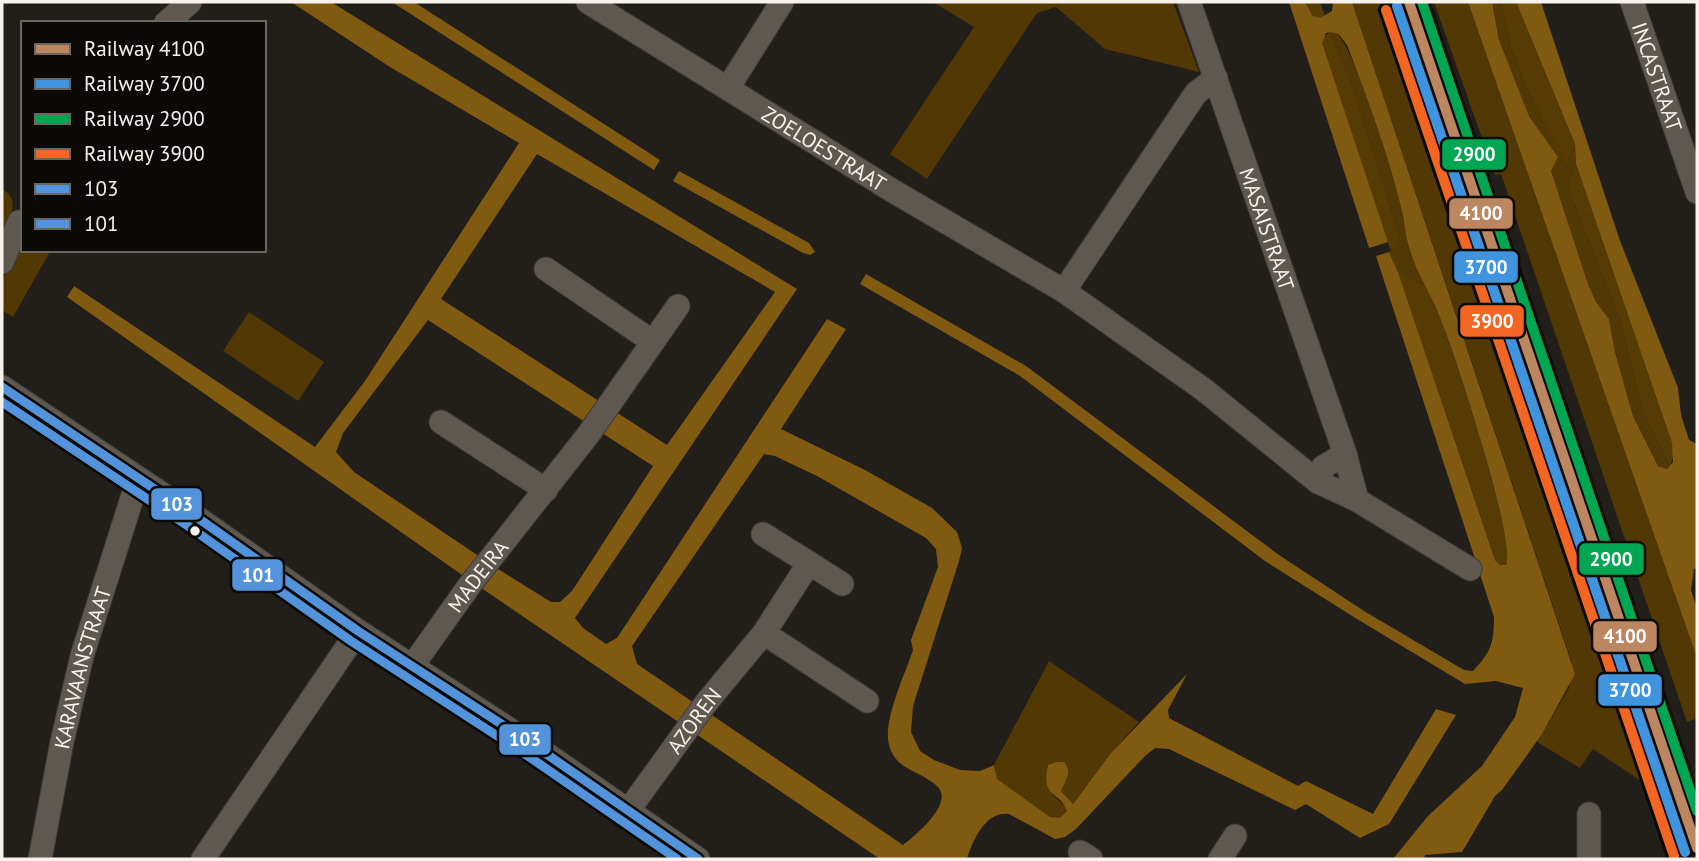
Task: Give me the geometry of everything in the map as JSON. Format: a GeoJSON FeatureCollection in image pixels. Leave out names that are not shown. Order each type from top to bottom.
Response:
{"type":"FeatureCollection","features":[{"type":"Feature","properties":{"kind":"street"},"geometry":{"type":"LineString","coordinates":[[160,21],[173,2]]}},
{"type":"Feature","properties":{"kind":"street"},"geometry":{"type":"LineString","coordinates":[[168,21],[190,2]]}},
{"type":"Feature","properties":{"kind":"street","name":"ZOELOESTRAAT"},"geometry":{"type":"LineString","coordinates":[[587,2],[893,191],[1064,291],[1203,389],[1318,482],[1357,500]]}},
{"type":"Feature","properties":{"kind":"street"},"geometry":{"type":"LineString","coordinates":[[727,88],[782,2]]}},
{"type":"Feature","properties":{"kind":"street","name":"MASAISTRAAT"},"geometry":{"type":"LineString","coordinates":[[1189,2],[1345,454],[1357,500]]}},
{"type":"Feature","properties":{"kind":"street","name":"INCASTRAAT"},"geometry":{"type":"LineString","coordinates":[[1632,2],[1697,192]]}},
{"type":"Feature","properties":{"kind":"street"},"geometry":{"type":"LineString","coordinates":[[1064,291],[1196,93],[1216,78]]}},
{"type":"Feature","properties":{"kind":"street"},"geometry":{"type":"LineString","coordinates":[[2,244],[21,219]]}},
{"type":"Feature","properties":{"kind":"street"},"geometry":{"type":"LineString","coordinates":[[2,262],[21,219]]}},
{"type":"Feature","properties":{"kind":"street"},"geometry":{"type":"LineString","coordinates":[[546,269],[653,342]]}},
{"type":"Feature","properties":{"kind":"street","name":"MADEIRA"},"geometry":{"type":"LineString","coordinates":[[413,665],[469,586],[588,435],[678,306]]}},
{"type":"Feature","properties":{"kind":"street"},"geometry":{"type":"LineString","coordinates":[[2,387],[358,631],[413,665],[628,811],[686,856]]}},
{"type":"Feature","properties":{"kind":"street"},"geometry":{"type":"LineString","coordinates":[[441,422],[546,490]]}},
{"type":"Feature","properties":{"kind":"street"},"geometry":{"type":"LineString","coordinates":[[1318,482],[1323,467],[1345,454]]}},
{"type":"Feature","properties":{"kind":"street","name":"KARAVAANSTRAAT"},"geometry":{"type":"LineString","coordinates":[[40,859],[62,742],[82,656],[138,479]]}},
{"type":"Feature","properties":{"kind":"street"},"geometry":{"type":"LineString","coordinates":[[1357,500],[1470,569]]}},
{"type":"Feature","properties":{"kind":"street"},"geometry":{"type":"LineString","coordinates":[[763,534],[842,584]]}},
{"type":"Feature","properties":{"kind":"street","name":"AZOREN"},"geometry":{"type":"LineString","coordinates":[[628,811],[706,703],[764,633],[809,563]]}},
{"type":"Feature","properties":{"kind":"street"},"geometry":{"type":"LineString","coordinates":[[202,859],[358,631]]}},
{"type":"Feature","properties":{"kind":"street"},"geometry":{"type":"LineString","coordinates":[[764,633],[867,701]]}},
{"type":"Feature","properties":{"kind":"street"},"geometry":{"type":"LineString","coordinates":[[1589,814],[1589,859]]}},
{"type":"Feature","properties":{"kind":"street"},"geometry":{"type":"LineString","coordinates":[[1220,859],[1235,836]]}},
{"type":"Feature","properties":{"kind":"shaded area"},"geometry":{"type":"Polygon","coordinates":[[[291,2],[331,2],[797,289],[575,618],[583,628],[606,644],[617,638],[827,319],[846,329],[781,429],[865,470],[932,508],[957,532],[962,548],[913,706],[911,732],[920,751],[934,760],[960,770],[980,771],[994,765],[997,779],[1050,817],[1060,818],[1067,811],[1049,789],[1046,776],[1048,765],[1064,762],[1067,766],[1067,777],[1061,791],[1073,804],[1111,753],[1187,674],[1168,710],[1169,718],[1298,786],[1306,781],[1373,814],[1436,709],[1456,715],[1389,824],[1360,838],[1306,804],[1295,810],[1169,749],[1155,748],[1065,837],[1055,839],[1009,814],[1001,814],[993,817],[981,828],[967,859],[880,859],[465,577],[67,297],[74,286],[315,447],[365,381],[519,143],[390,67],[291,2]],[[537,154],[441,299],[667,445],[775,292],[537,154]],[[428,320],[343,433],[336,452],[354,472],[551,602],[560,602],[572,591],[653,466],[428,320]],[[764,454],[632,646],[637,664],[903,845],[938,810],[941,793],[937,786],[901,763],[891,750],[888,739],[893,706],[913,650],[911,640],[938,567],[936,549],[926,538],[817,476],[775,456],[764,454]]]}},
{"type":"Feature","properties":{"kind":"shaded area"},"geometry":{"type":"Polygon","coordinates":[[[392,2],[414,2],[660,160],[654,170],[392,2]]]}},
{"type":"Feature","properties":{"kind":"shaded area"},"geometry":{"type":"Polygon","coordinates":[[[933,2],[1173,2],[1199,72],[1105,49],[1056,7],[1037,13],[927,179],[890,154],[974,27],[933,2]]]}},
{"type":"Feature","properties":{"kind":"shaded area"},"geometry":{"type":"Polygon","coordinates":[[[1289,2],[1305,2],[1313,16],[1320,18],[1332,11],[1333,2],[1352,2],[1575,674],[1542,734],[1495,796],[1462,852],[1425,855],[1424,859],[1393,859],[1428,816],[1482,766],[1515,717],[1523,688],[1496,681],[1465,684],[1357,619],[1265,561],[1020,376],[860,284],[866,274],[1026,366],[1279,555],[1364,611],[1464,670],[1473,671],[1490,647],[1494,617],[1376,256],[1389,252],[1398,272],[1495,560],[1500,565],[1506,565],[1507,548],[1494,485],[1448,340],[1412,257],[1390,169],[1347,45],[1333,32],[1326,33],[1322,43],[1388,242],[1369,248],[1289,2]]]}},
{"type":"Feature","properties":{"kind":"shaded area"},"geometry":{"type":"Polygon","coordinates":[[[1305,2],[1320,2],[1325,16],[1313,16],[1305,2]]]}},
{"type":"Feature","properties":{"kind":"shaded area"},"geometry":{"type":"Polygon","coordinates":[[[1352,2],[1403,2],[1469,198],[1461,201],[1630,697],[1619,701],[1647,785],[1593,749],[1580,768],[1537,742],[1569,688],[1572,663],[1352,2]]]}},
{"type":"Feature","properties":{"kind":"shaded area"},"geometry":{"type":"Polygon","coordinates":[[[1434,2],[1468,2],[1697,658],[1697,724],[1695,719],[1687,722],[1501,174],[1495,175],[1434,2]]]}},
{"type":"Feature","properties":{"kind":"shaded area"},"geometry":{"type":"Polygon","coordinates":[[[1468,2],[1492,2],[1499,40],[1529,116],[1558,157],[1551,171],[1588,284],[1596,302],[1609,319],[1615,352],[1633,416],[1658,466],[1667,469],[1673,462],[1672,443],[1576,164],[1575,144],[1516,2],[1541,2],[1619,238],[1678,388],[1681,415],[1689,440],[1697,444],[1697,568],[1694,569],[1691,590],[1697,609],[1697,658],[1468,2]]]}},
{"type":"Feature","properties":{"kind":"shaded area"},"geometry":{"type":"Polygon","coordinates":[[[1492,2],[1500,2],[1511,48],[1526,87],[1566,165],[1575,144],[1576,164],[1568,180],[1571,196],[1621,323],[1643,413],[1670,466],[1667,469],[1658,466],[1633,416],[1615,352],[1609,319],[1596,302],[1588,284],[1551,171],[1558,157],[1529,116],[1499,40],[1492,2]]]}},
{"type":"Feature","properties":{"kind":"shaded area"},"geometry":{"type":"Polygon","coordinates":[[[1500,2],[1516,2],[1575,144],[1566,166],[1526,87],[1511,48],[1500,2]]]}},
{"type":"Feature","properties":{"kind":"shaded area"},"geometry":{"type":"Polygon","coordinates":[[[1333,31],[1342,40],[1352,58],[1362,84],[1398,195],[1409,247],[1426,286],[1398,272],[1389,252],[1400,238],[1352,84],[1330,32],[1333,31]]]}},
{"type":"Feature","properties":{"kind":"shaded area"},"geometry":{"type":"Polygon","coordinates":[[[1330,32],[1352,84],[1400,238],[1390,249],[1322,48],[1322,39],[1330,32]]]}},
{"type":"Feature","properties":{"kind":"shaded area"},"geometry":{"type":"Polygon","coordinates":[[[1576,164],[1672,443],[1674,454],[1670,466],[1643,413],[1621,323],[1571,196],[1568,180],[1576,164]]]}},
{"type":"Feature","properties":{"kind":"shaded area"},"geometry":{"type":"Polygon","coordinates":[[[679,171],[809,243],[815,252],[810,255],[803,253],[673,181],[679,171]]]}},
{"type":"Feature","properties":{"kind":"shaded area"},"geometry":{"type":"Polygon","coordinates":[[[2,189],[8,193],[13,203],[11,214],[2,230],[2,189]]]}},
{"type":"Feature","properties":{"kind":"shaded area"},"geometry":{"type":"Polygon","coordinates":[[[21,242],[21,252],[50,252],[13,317],[2,310],[2,281],[21,242]]]}},
{"type":"Feature","properties":{"kind":"shaded area"},"geometry":{"type":"Polygon","coordinates":[[[1398,272],[1426,286],[1441,319],[1478,430],[1507,537],[1506,565],[1500,565],[1495,560],[1398,272]]]}},
{"type":"Feature","properties":{"kind":"shaded area"},"geometry":{"type":"Polygon","coordinates":[[[249,312],[324,362],[298,401],[223,351],[249,312]]]}},
{"type":"Feature","properties":{"kind":"shaded area"},"geometry":{"type":"Polygon","coordinates":[[[1049,661],[1139,722],[1111,753],[1072,805],[1061,791],[1067,778],[1064,762],[1048,765],[1049,787],[1067,811],[1060,819],[1050,817],[997,779],[994,765],[1049,661]]]}},
{"type":"Feature","properties":{"kind":"rail line","name":"4100"},"geometry":{"type":"LineString","coordinates":[[1409,2],[1697,848]]}},
{"type":"Feature","properties":{"kind":"rail line","name":"2900"},"geometry":{"type":"LineString","coordinates":[[1422,2],[1697,811]]}},
{"type":"Feature","properties":{"kind":"rail line","name":"3700"},"geometry":{"type":"LineString","coordinates":[[1397,6],[1685,852]]}},
{"type":"Feature","properties":{"kind":"rail line","name":"3900"},"geometry":{"type":"LineString","coordinates":[[1386,10],[1674,856]]}},
{"type":"Feature","properties":{"kind":"transit line","name":"103"},"geometry":{"type":"LineString","coordinates":[[2,387],[195,516],[358,631],[532,744],[698,859]]}},
{"type":"Feature","properties":{"kind":"transit line","name":"101"},"geometry":{"type":"LineString","coordinates":[[2,402],[188,526],[351,641],[525,754],[677,859]]}}]}
